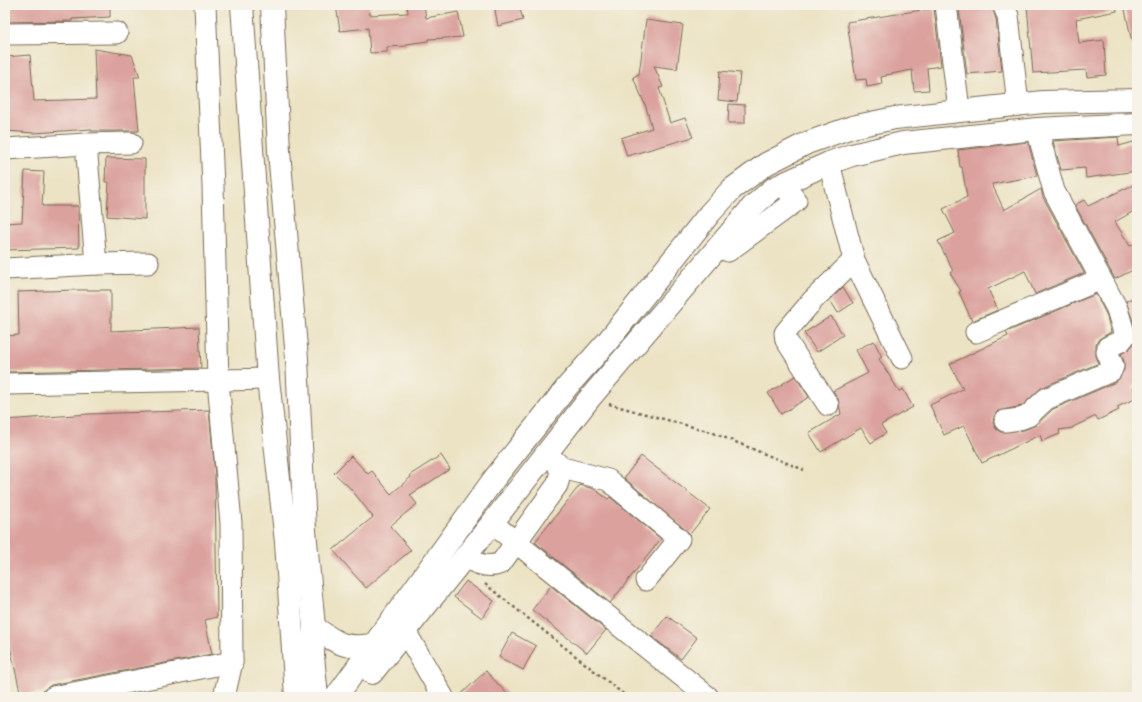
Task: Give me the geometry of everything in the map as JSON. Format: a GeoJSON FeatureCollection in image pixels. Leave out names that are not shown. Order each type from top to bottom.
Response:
{"type":"FeatureCollection","features":[{"type":"Feature","properties":{"kind":"highway"},"geometry":{"type":"LineString","coordinates":[[242,5],[268,379],[286,542],[296,697]]}},
{"type":"Feature","properties":{"kind":"highway"},"geometry":{"type":"LineString","coordinates":[[272,5],[279,151],[296,359],[305,531],[314,626],[313,656],[317,697]]}},
{"type":"Feature","properties":{"kind":"highway"},"geometry":{"type":"LineString","coordinates":[[352,689],[374,645],[499,473],[567,387],[606,342],[692,235],[732,189],[766,164],[807,144],[846,130],[895,118],[1043,102],[1137,100]]}},
{"type":"Feature","properties":{"kind":"highway"},"geometry":{"type":"LineString","coordinates":[[336,697],[352,689],[405,631],[492,523],[553,461],[589,399],[753,206],[774,188],[829,163],[852,155],[903,143],[1037,129],[1137,124]]}},
{"type":"Feature","properties":{"kind":"highway"},"geometry":{"type":"LineString","coordinates":[[314,626],[340,644],[354,648],[374,645]]}},
{"type":"Feature","properties":{"kind":"highway"},"geometry":{"type":"LineString","coordinates":[[287,697],[294,675]]}},
{"type":"Feature","properties":{"kind":"street"},"geometry":{"type":"LineString","coordinates":[[205,5],[213,186],[218,381],[231,523],[232,662],[224,697]]}},
{"type":"Feature","properties":{"kind":"street"},"geometry":{"type":"LineString","coordinates":[[946,5],[958,110]]}},
{"type":"Feature","properties":{"kind":"street"},"geometry":{"type":"LineString","coordinates":[[1003,5],[1008,16],[1018,105]]}},
{"type":"Feature","properties":{"kind":"street"},"geometry":{"type":"LineString","coordinates":[[5,34],[117,33]]}},
{"type":"Feature","properties":{"kind":"street"},"geometry":{"type":"LineString","coordinates":[[1005,422],[1028,416],[1046,399],[1105,374],[1112,368],[1113,363],[1107,349],[1123,339],[1125,333],[1120,315],[1054,191],[1037,129]]}},
{"type":"Feature","properties":{"kind":"street"},"geometry":{"type":"LineString","coordinates":[[5,149],[131,143]]}},
{"type":"Feature","properties":{"kind":"street"},"geometry":{"type":"LineString","coordinates":[[86,144],[96,264]]}},
{"type":"Feature","properties":{"kind":"street"},"geometry":{"type":"LineString","coordinates":[[829,163],[854,260],[902,358]]}},
{"type":"Feature","properties":{"kind":"street"},"geometry":{"type":"LineString","coordinates":[[728,251],[796,201],[783,184]]}},
{"type":"Feature","properties":{"kind":"street"},"geometry":{"type":"LineString","coordinates":[[828,405],[786,340],[785,333],[813,300],[854,260]]}},
{"type":"Feature","properties":{"kind":"street"},"geometry":{"type":"LineString","coordinates":[[5,269],[148,263]]}},
{"type":"Feature","properties":{"kind":"street"},"geometry":{"type":"LineString","coordinates":[[976,332],[1101,279]]}},
{"type":"Feature","properties":{"kind":"street"},"geometry":{"type":"LineString","coordinates":[[5,384],[268,379]]}},
{"type":"Feature","properties":{"kind":"street"},"geometry":{"type":"LineString","coordinates":[[465,557],[482,565],[497,565],[501,563],[557,485],[561,472],[553,461]]}},
{"type":"Feature","properties":{"kind":"street"},"geometry":{"type":"LineString","coordinates":[[553,461],[608,480],[679,538],[646,580]]}},
{"type":"Feature","properties":{"kind":"street"},"geometry":{"type":"LineString","coordinates":[[492,523],[708,697]]}},
{"type":"Feature","properties":{"kind":"street"},"geometry":{"type":"LineString","coordinates":[[405,631],[443,697]]}},
{"type":"Feature","properties":{"kind":"street"},"geometry":{"type":"LineString","coordinates":[[53,697],[232,662]]}},
{"type":"Feature","properties":{"kind":"path"},"geometry":{"type":"LineString","coordinates":[[589,399],[711,432],[804,470]]}},
{"type":"Feature","properties":{"kind":"path"},"geometry":{"type":"LineString","coordinates":[[484,583],[627,697]]}},
{"type":"Feature","properties":{"kind":"building"},"geometry":{"type":"Polygon","coordinates":[[[5,5],[110,5],[110,17],[72,19],[72,21],[5,22],[5,5]]]}},
{"type":"Feature","properties":{"kind":"building"},"geometry":{"type":"Polygon","coordinates":[[[336,5],[369,5],[370,15],[408,13],[407,5],[424,5],[426,18],[458,12],[463,37],[428,39],[428,41],[407,44],[407,46],[387,47],[387,52],[370,53],[368,28],[340,31],[336,5]]]}},
{"type":"Feature","properties":{"kind":"building"},"geometry":{"type":"Polygon","coordinates":[[[494,5],[519,5],[523,20],[498,26],[494,5]]]}},
{"type":"Feature","properties":{"kind":"building"},"geometry":{"type":"Polygon","coordinates":[[[1116,5],[1117,11],[1076,19],[1079,43],[1104,40],[1106,75],[1087,77],[1086,70],[1033,73],[1027,6],[1116,5]]]}},
{"type":"Feature","properties":{"kind":"building"},"geometry":{"type":"Polygon","coordinates":[[[1124,5],[1137,5],[1137,41],[1132,42],[1124,5]]]}},
{"type":"Feature","properties":{"kind":"building"},"geometry":{"type":"Polygon","coordinates":[[[992,7],[996,19],[1002,71],[967,74],[959,9],[992,7]]]}},
{"type":"Feature","properties":{"kind":"building"},"geometry":{"type":"Polygon","coordinates":[[[934,8],[941,66],[927,68],[929,90],[914,91],[912,70],[886,75],[881,77],[882,84],[867,87],[866,79],[856,80],[847,22],[934,8]]]}},
{"type":"Feature","properties":{"kind":"building"},"geometry":{"type":"Polygon","coordinates":[[[646,20],[683,25],[677,69],[654,66],[663,87],[659,88],[670,123],[685,118],[693,137],[627,156],[621,138],[652,128],[646,107],[633,77],[639,74],[646,20]]]}},
{"type":"Feature","properties":{"kind":"building"},"geometry":{"type":"Polygon","coordinates":[[[94,49],[132,55],[140,77],[134,77],[139,131],[91,131],[91,129],[34,133],[5,131],[5,57],[30,55],[34,101],[96,99],[94,49]]]}},
{"type":"Feature","properties":{"kind":"building"},"geometry":{"type":"Polygon","coordinates":[[[720,71],[740,73],[737,102],[718,100],[720,71]]]}},
{"type":"Feature","properties":{"kind":"building"},"geometry":{"type":"Polygon","coordinates":[[[729,104],[745,105],[745,123],[728,123],[729,104]]]}},
{"type":"Feature","properties":{"kind":"building"},"geometry":{"type":"Polygon","coordinates":[[[1118,137],[1119,146],[1137,141],[1137,171],[1086,178],[1085,168],[1061,170],[1053,141],[1118,137]]]}},
{"type":"Feature","properties":{"kind":"building"},"geometry":{"type":"Polygon","coordinates":[[[1028,142],[1037,176],[992,184],[1004,210],[1041,189],[1043,197],[1084,273],[1035,294],[1025,271],[988,289],[998,310],[972,321],[959,292],[961,291],[950,273],[953,271],[938,241],[955,233],[943,209],[967,197],[962,167],[960,167],[958,150],[1028,142]]]}},
{"type":"Feature","properties":{"kind":"building"},"geometry":{"type":"Polygon","coordinates":[[[106,158],[145,159],[145,219],[107,216],[109,182],[105,182],[106,158]]]}},
{"type":"Feature","properties":{"kind":"building"},"geometry":{"type":"Polygon","coordinates":[[[25,171],[44,172],[42,206],[78,206],[79,248],[5,250],[5,223],[22,222],[25,171]]]}},
{"type":"Feature","properties":{"kind":"building"},"geometry":{"type":"Polygon","coordinates":[[[1133,185],[1137,193],[1137,209],[1115,222],[1130,246],[1137,243],[1137,268],[1115,279],[1075,205],[1084,200],[1088,206],[1133,185]]]}},
{"type":"Feature","properties":{"kind":"building"},"geometry":{"type":"Polygon","coordinates":[[[843,287],[853,303],[838,313],[830,300],[843,287]]]}},
{"type":"Feature","properties":{"kind":"building"},"geometry":{"type":"Polygon","coordinates":[[[111,290],[111,331],[199,327],[201,368],[5,372],[5,336],[19,335],[18,292],[111,290]]]}},
{"type":"Feature","properties":{"kind":"building"},"geometry":{"type":"Polygon","coordinates":[[[1096,294],[1106,314],[1111,332],[1099,339],[1096,344],[1096,356],[1099,363],[1041,388],[1022,406],[998,411],[994,416],[993,423],[996,429],[1001,432],[1024,430],[1036,425],[1053,409],[1116,382],[1124,370],[1124,361],[1121,354],[1130,348],[1137,339],[1137,384],[1133,387],[1137,398],[1117,407],[1119,410],[1098,420],[1096,416],[1073,428],[1059,430],[1060,434],[1042,441],[1040,435],[982,463],[964,426],[944,435],[930,405],[963,389],[950,364],[1008,336],[1006,332],[1096,294]]]}},
{"type":"Feature","properties":{"kind":"building"},"geometry":{"type":"Polygon","coordinates":[[[1137,296],[1137,333],[1126,301],[1137,296]]]}},
{"type":"Feature","properties":{"kind":"building"},"geometry":{"type":"Polygon","coordinates":[[[831,316],[843,335],[817,352],[804,333],[831,316]]]}},
{"type":"Feature","properties":{"kind":"building"},"geometry":{"type":"Polygon","coordinates":[[[874,341],[882,357],[879,359],[899,391],[903,389],[913,407],[881,425],[886,433],[871,443],[861,428],[821,452],[809,433],[841,414],[838,399],[833,391],[868,373],[856,350],[874,341]]]}},
{"type":"Feature","properties":{"kind":"building"},"geometry":{"type":"Polygon","coordinates":[[[795,376],[809,397],[781,414],[768,393],[795,376]]]}},
{"type":"Feature","properties":{"kind":"building"},"geometry":{"type":"Polygon","coordinates":[[[209,410],[215,475],[217,617],[205,620],[212,654],[51,685],[42,692],[21,696],[5,624],[5,420],[89,414],[209,410]]]}},
{"type":"Feature","properties":{"kind":"building"},"geometry":{"type":"Polygon","coordinates":[[[441,455],[450,469],[410,495],[417,504],[390,526],[411,550],[366,588],[333,550],[373,517],[351,489],[334,473],[351,456],[368,474],[372,471],[391,494],[411,477],[410,475],[441,455]]]}},
{"type":"Feature","properties":{"kind":"building"},"geometry":{"type":"Polygon","coordinates":[[[641,456],[710,509],[690,534],[624,478],[641,456]]]}},
{"type":"Feature","properties":{"kind":"building"},"geometry":{"type":"Polygon","coordinates":[[[580,485],[594,489],[608,499],[610,497],[661,539],[610,603],[535,542],[580,485]]]}},
{"type":"Feature","properties":{"kind":"building"},"geometry":{"type":"Polygon","coordinates":[[[466,581],[494,601],[482,618],[454,597],[466,581]]]}},
{"type":"Feature","properties":{"kind":"building"},"geometry":{"type":"Polygon","coordinates":[[[551,586],[606,630],[587,653],[532,610],[551,586]]]}},
{"type":"Feature","properties":{"kind":"building"},"geometry":{"type":"Polygon","coordinates":[[[667,616],[697,638],[681,659],[651,636],[667,616]]]}},
{"type":"Feature","properties":{"kind":"building"},"geometry":{"type":"Polygon","coordinates":[[[512,633],[536,646],[523,670],[499,657],[512,633]]]}},
{"type":"Feature","properties":{"kind":"building"},"geometry":{"type":"Polygon","coordinates":[[[486,671],[510,697],[458,697],[486,671]]]}}]}
